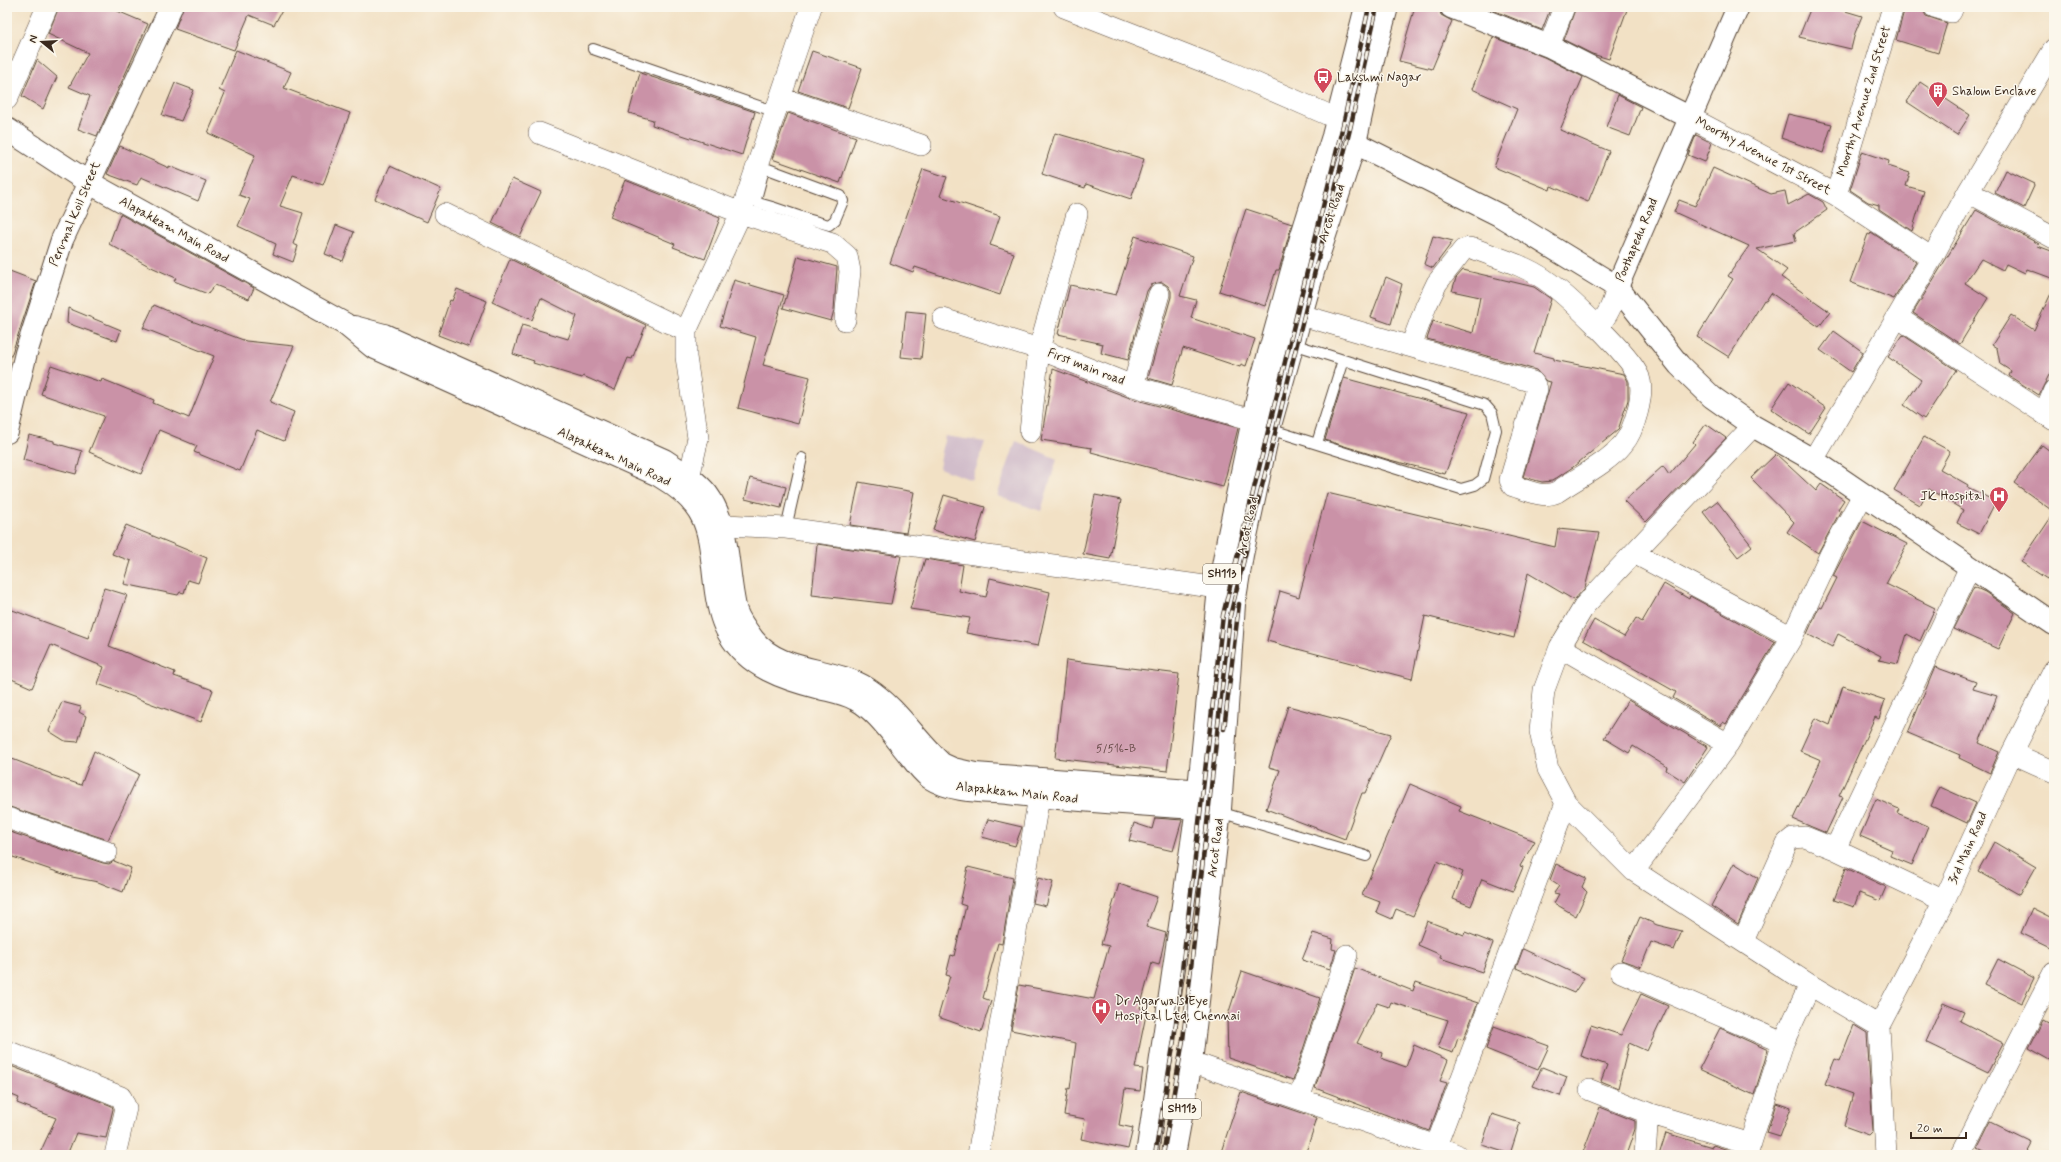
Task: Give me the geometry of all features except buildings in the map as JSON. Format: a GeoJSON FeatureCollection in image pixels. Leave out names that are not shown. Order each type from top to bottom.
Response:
{"type":"FeatureCollection","features":[{"type":"Feature","properties":{"kind":"main road","name":"Perumal Koil Street"},"geometry":{"type":"LineString","coordinates":[[7,432],[26,353],[62,240],[171,7]]}},
{"type":"Feature","properties":{"kind":"main road","name":"Arcot Road"},"geometry":{"type":"LineString","coordinates":[[1174,1155],[1191,1062],[1221,801],[1234,604],[1261,425],[1260,386],[1300,238],[1338,119],[1366,7]]}},
{"type":"Feature","properties":{"kind":"main road","name":"Arcot Road"},"geometry":{"type":"LineString","coordinates":[[1147,1155],[1197,799],[1219,588],[1228,539],[1261,425],[1293,344],[1313,272],[1355,143],[1374,55],[1387,7]]}},
{"type":"Feature","properties":{"kind":"main road"},"geometry":{"type":"LineString","coordinates":[[1451,7],[1549,46],[1689,117]]}},
{"type":"Feature","properties":{"kind":"main road","name":"Poothapedu Road"},"geometry":{"type":"LineString","coordinates":[[1355,143],[1499,215],[1617,287],[1689,117],[1738,7]]}},
{"type":"Feature","properties":{"kind":"main road","name":"Alapakkam Main Road"},"geometry":{"type":"LineString","coordinates":[[7,129],[88,182],[345,324],[374,347],[658,475],[686,484],[698,508],[714,525],[718,600],[724,623],[735,643],[759,666],[774,674],[799,683],[853,698],[867,706],[922,771],[938,782],[959,789],[1040,788],[1221,801]]}},
{"type":"Feature","properties":{"kind":"main road"},"geometry":{"type":"LineString","coordinates":[[1617,287],[1679,364],[1712,397],[1753,426],[1813,460],[2054,624]]}},
{"type":"Feature","properties":{"kind":"street"},"geometry":{"type":"LineString","coordinates":[[7,98],[47,7]]}},
{"type":"Feature","properties":{"kind":"street"},"geometry":{"type":"LineString","coordinates":[[686,484],[698,438],[686,356],[686,331],[741,213],[811,7]]}},
{"type":"Feature","properties":{"kind":"street"},"geometry":{"type":"LineString","coordinates":[[1064,7],[1230,72],[1338,119]]}},
{"type":"Feature","properties":{"kind":"street"},"geometry":{"type":"LineString","coordinates":[[1549,46],[1564,7]]}},
{"type":"Feature","properties":{"kind":"street","name":"Moorthy Avenue 2nd Street"},"geometry":{"type":"LineString","coordinates":[[1836,195],[1893,7]]}},
{"type":"Feature","properties":{"kind":"street"},"geometry":{"type":"LineString","coordinates":[[1934,7],[1951,12],[1953,7]]}},
{"type":"Feature","properties":{"kind":"street"},"geometry":{"type":"LineString","coordinates":[[1813,460],[1932,258],[1968,192],[2054,49]]}},
{"type":"Feature","properties":{"kind":"street"},"geometry":{"type":"LineString","coordinates":[[778,105],[921,145]]}},
{"type":"Feature","properties":{"kind":"street","name":"Moorthy Avenue 1st Street"},"geometry":{"type":"LineString","coordinates":[[1689,117],[1836,195],[1932,258]]}},
{"type":"Feature","properties":{"kind":"street"},"geometry":{"type":"LineString","coordinates":[[539,133],[741,213],[771,215],[804,226],[832,243],[847,256],[850,271],[845,320]]}},
{"type":"Feature","properties":{"kind":"street"},"geometry":{"type":"LineString","coordinates":[[1968,192],[2054,238]]}},
{"type":"Feature","properties":{"kind":"street"},"geometry":{"type":"LineString","coordinates":[[445,214],[686,331]]}},
{"type":"Feature","properties":{"kind":"street","name":"First main road"},"geometry":{"type":"LineString","coordinates":[[1030,432],[1039,349],[1077,214]]}},
{"type":"Feature","properties":{"kind":"street"},"geometry":{"type":"LineString","coordinates":[[1301,315],[1530,380],[1537,385],[1510,484],[1548,496],[1557,492],[1613,454],[1624,443],[1640,403],[1641,389],[1639,377],[1629,362],[1597,327],[1544,279],[1521,266],[1469,248],[1463,250],[1437,283],[1426,306],[1411,346]]}},
{"type":"Feature","properties":{"kind":"street"},"geometry":{"type":"LineString","coordinates":[[1597,327],[1606,318],[1613,304],[1617,287]]}},
{"type":"Feature","properties":{"kind":"street","name":"First main road"},"geometry":{"type":"LineString","coordinates":[[1039,349],[1134,386],[1159,294]]}},
{"type":"Feature","properties":{"kind":"street"},"geometry":{"type":"LineString","coordinates":[[1897,316],[2049,417],[2054,390]]}},
{"type":"Feature","properties":{"kind":"street"},"geometry":{"type":"LineString","coordinates":[[943,319],[1039,349]]}},
{"type":"Feature","properties":{"kind":"street"},"geometry":{"type":"LineString","coordinates":[[1134,386],[1261,425]]}},
{"type":"Feature","properties":{"kind":"street"},"geometry":{"type":"LineString","coordinates":[[1753,426],[1585,605],[1560,647],[1544,690],[1540,731],[1548,769],[1566,803],[1634,871],[1810,985],[1879,1026],[1886,1155]]}},
{"type":"Feature","properties":{"kind":"street"},"geometry":{"type":"LineString","coordinates":[[1634,871],[1728,744],[1792,637],[1831,553],[1863,495]]}},
{"type":"Feature","properties":{"kind":"street"},"geometry":{"type":"LineString","coordinates":[[714,525],[786,528],[1219,588]]}},
{"type":"Feature","properties":{"kind":"street"},"geometry":{"type":"LineString","coordinates":[[1634,553],[1792,637]]}},
{"type":"Feature","properties":{"kind":"street"},"geometry":{"type":"LineString","coordinates":[[1835,849],[1970,567]]}},
{"type":"Feature","properties":{"kind":"street"},"geometry":{"type":"LineString","coordinates":[[1560,647],[1728,744]]}},
{"type":"Feature","properties":{"kind":"street","name":"3rd Main Road"},"geometry":{"type":"LineString","coordinates":[[1879,1026],[1944,901],[2012,753],[2054,670]]}},
{"type":"Feature","properties":{"kind":"street"},"geometry":{"type":"LineString","coordinates":[[2012,753],[2054,772]]}},
{"type":"Feature","properties":{"kind":"street"},"geometry":{"type":"LineString","coordinates":[[978,1155],[1040,788]]}},
{"type":"Feature","properties":{"kind":"street"},"geometry":{"type":"LineString","coordinates":[[1436,1146],[1566,803]]}},
{"type":"Feature","properties":{"kind":"street"},"geometry":{"type":"LineString","coordinates":[[7,818],[107,852]]}},
{"type":"Feature","properties":{"kind":"street"},"geometry":{"type":"LineString","coordinates":[[1743,941],[1787,843],[1793,838],[1805,837],[1835,849],[1944,901]]}},
{"type":"Feature","properties":{"kind":"street"},"geometry":{"type":"LineString","coordinates":[[1299,1099],[1347,955]]}},
{"type":"Feature","properties":{"kind":"street"},"geometry":{"type":"LineString","coordinates":[[1621,972],[1783,1043]]}},
{"type":"Feature","properties":{"kind":"street"},"geometry":{"type":"LineString","coordinates":[[1961,1155],[2054,972]]}},
{"type":"Feature","properties":{"kind":"street"},"geometry":{"type":"LineString","coordinates":[[1590,1090],[1648,1113],[1749,1149],[1783,1043],[1810,985]]}},
{"type":"Feature","properties":{"kind":"street"},"geometry":{"type":"LineString","coordinates":[[7,1051],[121,1097],[126,1108],[115,1155]]}},
{"type":"Feature","properties":{"kind":"street"},"geometry":{"type":"LineString","coordinates":[[1191,1062],[1436,1146],[1457,1155]]}},
{"type":"Feature","properties":{"kind":"street"},"geometry":{"type":"LineString","coordinates":[[1645,1155],[1648,1113]]}},
{"type":"Feature","properties":{"kind":"lane"},"geometry":{"type":"LineString","coordinates":[[593,50],[778,105]]}},
{"type":"Feature","properties":{"kind":"lane"},"geometry":{"type":"LineString","coordinates":[[771,215],[758,203],[756,199],[764,173],[768,169],[841,196],[843,201],[835,220],[829,225],[804,226]]}},
{"type":"Feature","properties":{"kind":"lane"},"geometry":{"type":"LineString","coordinates":[[1261,425],[1461,489],[1467,489],[1475,485],[1483,478],[1496,430],[1492,413],[1485,405],[1293,344]]}},
{"type":"Feature","properties":{"kind":"lane"},"geometry":{"type":"LineString","coordinates":[[1317,443],[1343,360]]}},
{"type":"Feature","properties":{"kind":"lane"},"geometry":{"type":"LineString","coordinates":[[786,528],[802,458]]}},
{"type":"Feature","properties":{"kind":"lane"},"geometry":{"type":"LineString","coordinates":[[1221,801],[1226,814],[1366,856]]}},
{"type":"Feature","properties":{"kind":"shaded area"},"geometry":{"type":"Polygon","coordinates":[[[945,436],[985,442],[972,480],[939,468],[945,436]]]}},
{"type":"Feature","properties":{"kind":"shaded area"},"geometry":{"type":"Polygon","coordinates":[[[1016,441],[1057,459],[1041,511],[997,496],[1016,441]]]}},
{"type":"Feature","properties":{"kind":"railway"},"geometry":{"type":"LineString","coordinates":[[1155,1155],[1174,1040],[1223,615],[1343,125],[1369,7]]}},
{"type":"Feature","properties":{"kind":"railway"},"geometry":{"type":"LineString","coordinates":[[1163,1155],[1183,1040],[1230,616],[1350,129],[1377,7]]}},
{"type":"Feature","properties":{"kind":"railway"},"geometry":{"type":"LineString","coordinates":[[1224,729],[1239,604]]}},
{"type":"Feature","properties":{"kind":"place","name":"Lakshmi Nagar"},"geometry":{"type":"Point","coordinates":[1323,94]}},
{"type":"Feature","properties":{"kind":"place","name":"Shalom Enclave"},"geometry":{"type":"Point","coordinates":[1938,108]}},
{"type":"Feature","properties":{"kind":"place","name":"JK Hospital"},"geometry":{"type":"Point","coordinates":[1999,513]}},
{"type":"Feature","properties":{"kind":"place","name":"Dr Agarwals Eye Hospital Ltd, Chennai"},"geometry":{"type":"Point","coordinates":[1101,1025]}}]}
